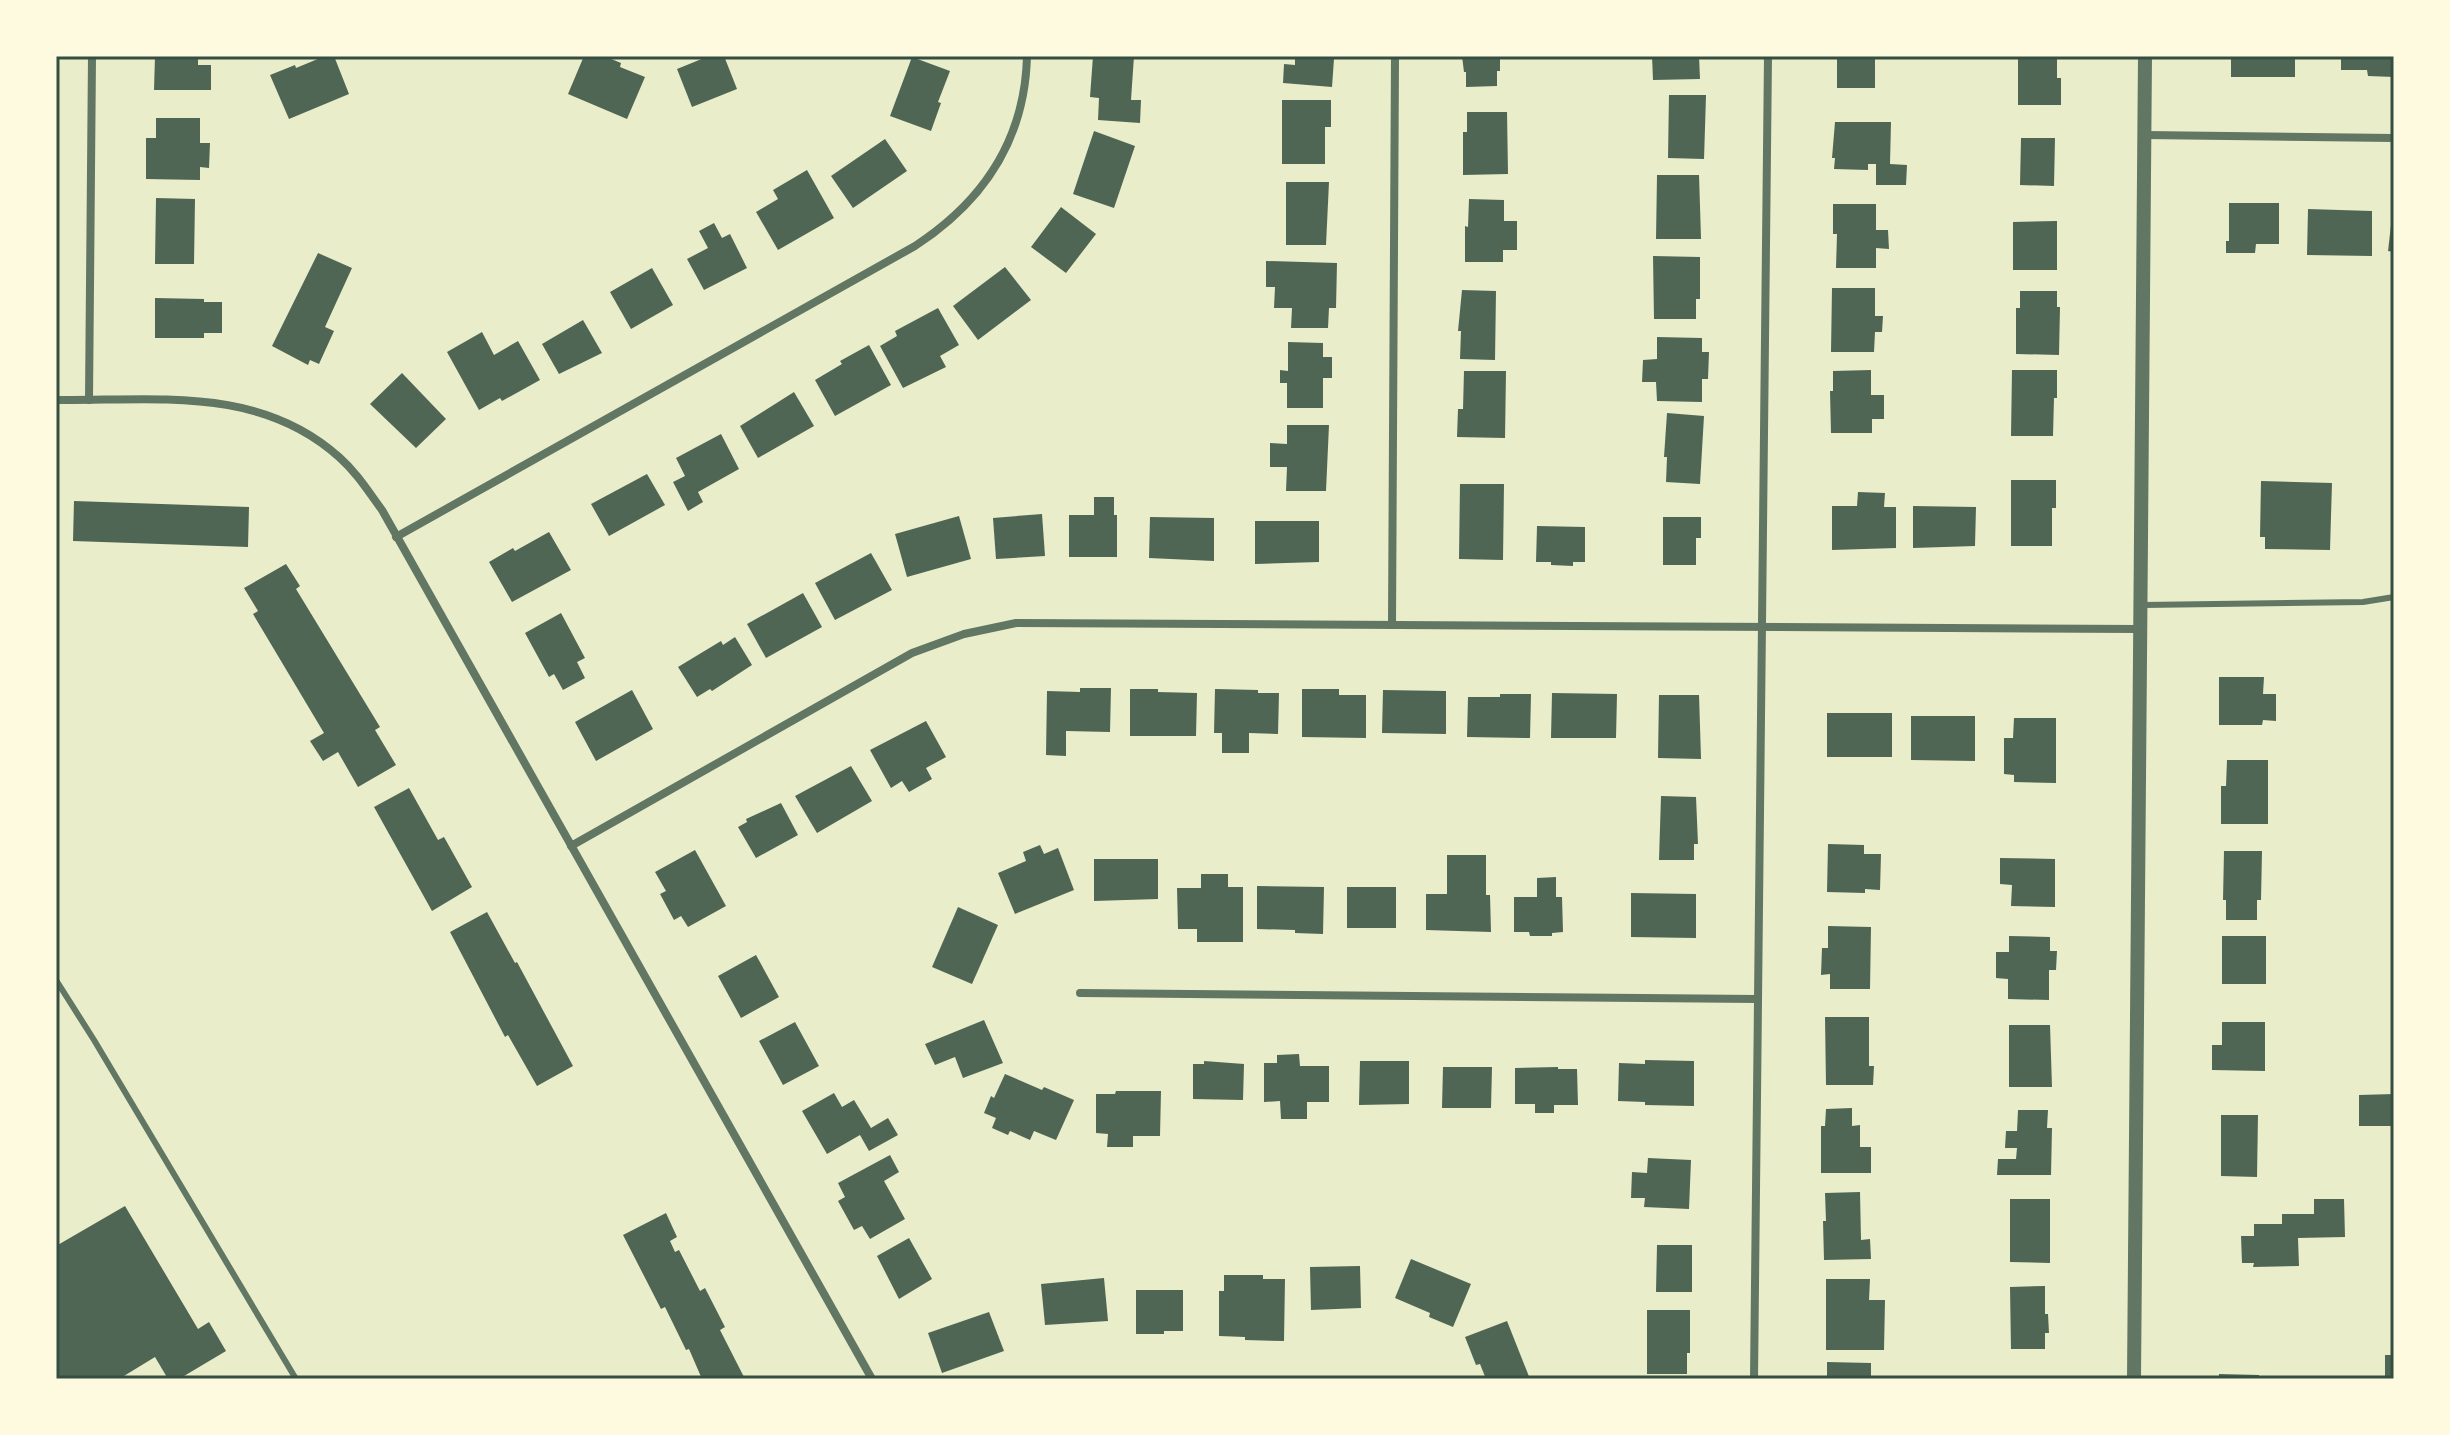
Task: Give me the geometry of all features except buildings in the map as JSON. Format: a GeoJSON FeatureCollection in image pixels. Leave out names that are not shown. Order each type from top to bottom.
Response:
{"type":"FeatureCollection","features":[{"type":"Feature","properties":{"kind":"street"},"geometry":{"type":"LineString","coordinates":[[89,400],[92,56]]}},
{"type":"Feature","properties":{"kind":"street"},"geometry":{"type":"LineString","coordinates":[[396,537],[915,246],[948,224],[983,186],[1010,141],[1022,104],[1027,56]]}},
{"type":"Feature","properties":{"kind":"street"},"geometry":{"type":"LineString","coordinates":[[1392,625],[1395,56]]}},
{"type":"Feature","properties":{"kind":"street"},"geometry":{"type":"LineString","coordinates":[[1754,1379],[1768,56]]}},
{"type":"Feature","properties":{"kind":"street"},"geometry":{"type":"LineString","coordinates":[[2134,1379],[2145,56]]}},
{"type":"Feature","properties":{"kind":"street"},"geometry":{"type":"LineString","coordinates":[[2145,135],[2394,138]]}},
{"type":"Feature","properties":{"kind":"street"},"geometry":{"type":"LineString","coordinates":[[56,400],[209,401],[248,408],[285,421],[319,441],[359,477],[382,510],[872,1379]]}},
{"type":"Feature","properties":{"kind":"street"},"geometry":{"type":"LineString","coordinates":[[571,846],[912,653],[990,627],[1031,622],[2139,629]]}},
{"type":"Feature","properties":{"kind":"street"},"geometry":{"type":"LineString","coordinates":[[1080,993],[1758,999]]}},
{"type":"Feature","properties":{"kind":"lane"},"geometry":{"type":"LineString","coordinates":[[2139,605],[2363,602],[2394,597]]}},
{"type":"Feature","properties":{"kind":"lane"},"geometry":{"type":"LineString","coordinates":[[56,980],[296,1379]]}}]}
